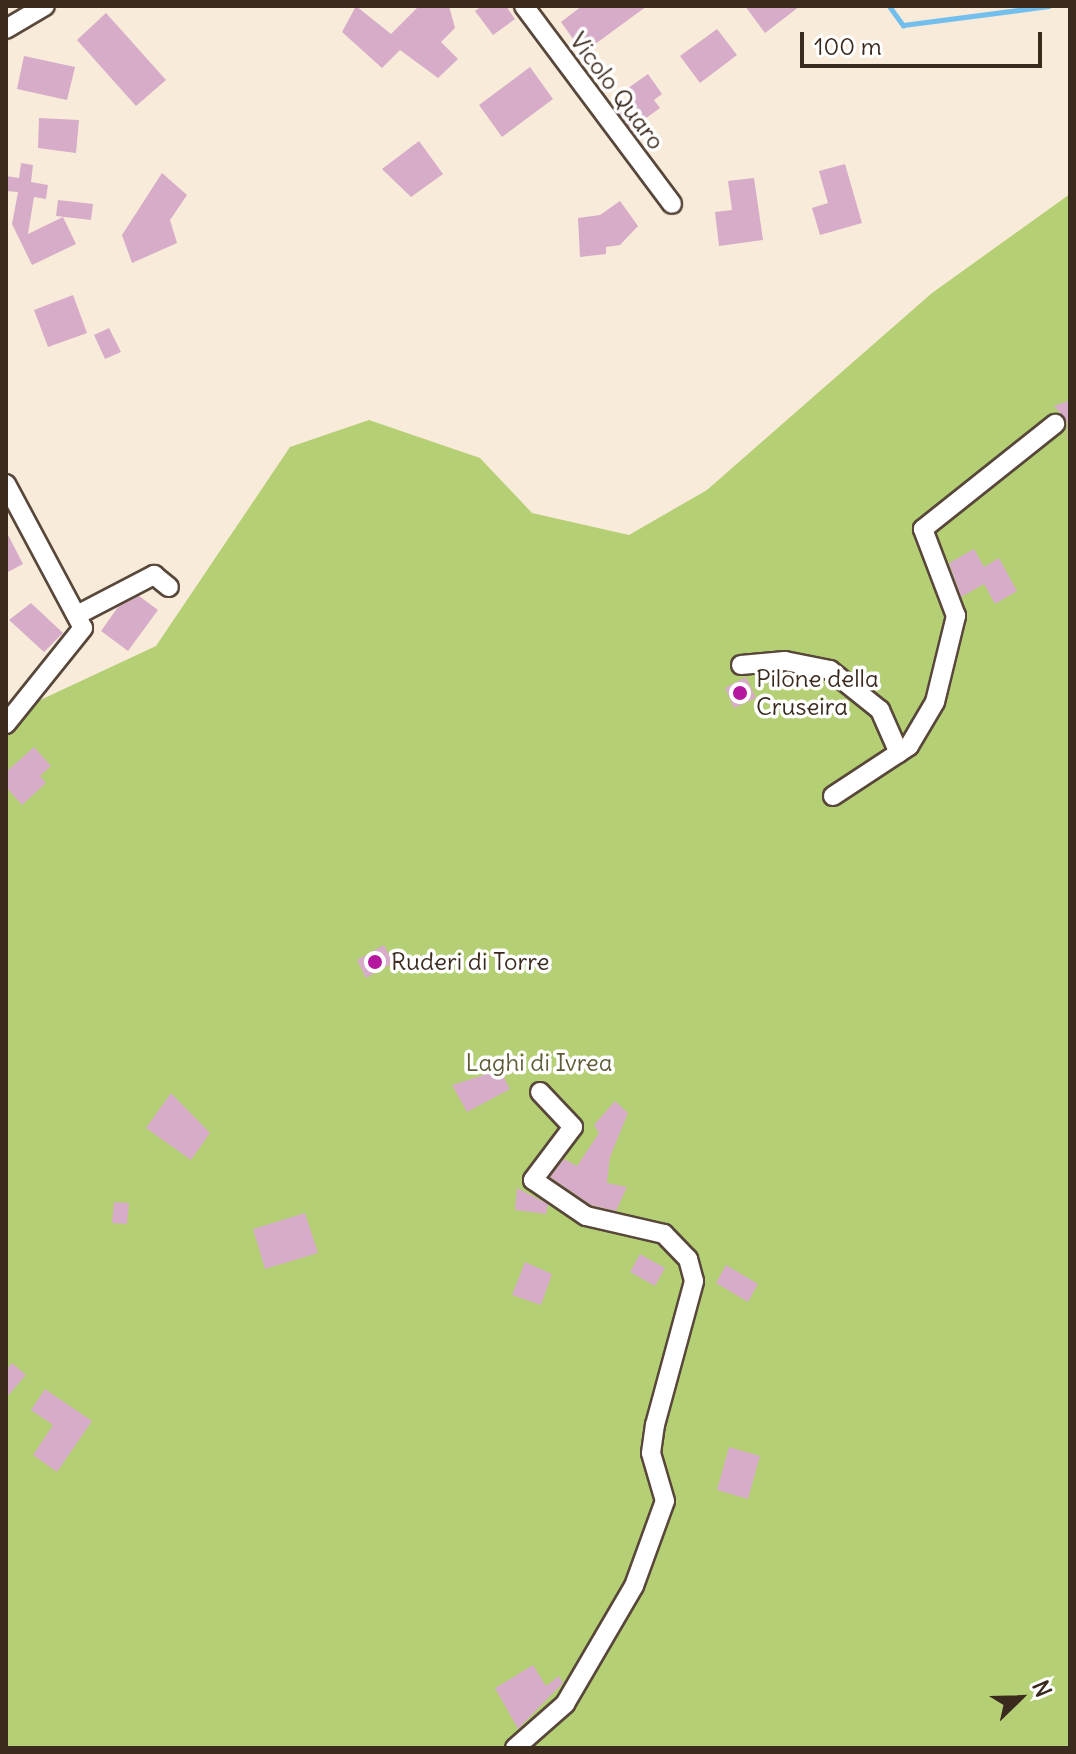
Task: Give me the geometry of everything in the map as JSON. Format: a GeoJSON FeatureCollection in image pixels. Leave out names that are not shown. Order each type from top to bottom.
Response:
{"type":"FeatureCollection","features":[{"type":"Feature","properties":{"kind":"street"},"geometry":{"type":"LineString","coordinates":[[6,29],[45,6]]}},
{"type":"Feature","properties":{"kind":"street","name":"Vicolo Quaro"},"geometry":{"type":"LineString","coordinates":[[524,6],[672,204]]}},
{"type":"Feature","properties":{"kind":"street"},"geometry":{"type":"LineString","coordinates":[[833,796],[899,753],[935,702],[956,616],[923,529],[1055,424]]}},
{"type":"Feature","properties":{"kind":"street"},"geometry":{"type":"LineString","coordinates":[[6,484],[79,614],[80,638],[6,724]]}},
{"type":"Feature","properties":{"kind":"street"},"geometry":{"type":"LineString","coordinates":[[79,614],[154,575],[169,587]]}},
{"type":"Feature","properties":{"kind":"street"},"geometry":{"type":"LineString","coordinates":[[741,665],[785,661],[830,670],[880,710],[899,753]]}},
{"type":"Feature","properties":{"kind":"street"},"geometry":{"type":"LineString","coordinates":[[515,1748],[565,1704],[634,1586],[665,1501],[651,1453],[655,1425],[694,1281],[688,1259],[664,1234],[586,1216],[533,1180],[573,1127],[540,1092]]}},
{"type":"Feature","properties":{"kind":"green space","name":"Laghi di Ivrea"},"geometry":{"type":"Polygon","coordinates":[[[1070,194],[1070,1748],[6,1748],[6,716],[156,646],[290,447],[369,420],[480,458],[532,513],[629,535],[707,490],[932,293],[1070,194]]]}},
{"type":"Feature","properties":{"kind":"building"},"geometry":{"type":"Polygon","coordinates":[[[356,6],[391,34],[419,6],[449,6],[455,28],[441,42],[458,59],[438,78],[400,50],[382,68],[342,32],[356,6]]]}},
{"type":"Feature","properties":{"kind":"building"},"geometry":{"type":"Polygon","coordinates":[[[482,6],[506,6],[515,19],[493,35],[475,11],[482,6]]]}},
{"type":"Feature","properties":{"kind":"building"},"geometry":{"type":"Polygon","coordinates":[[[582,6],[647,6],[583,53],[561,22],[582,6]]]}},
{"type":"Feature","properties":{"kind":"building"},"geometry":{"type":"Polygon","coordinates":[[[745,6],[800,6],[765,33],[745,6]]]}},
{"type":"Feature","properties":{"kind":"building"},"geometry":{"type":"Polygon","coordinates":[[[106,13],[166,80],[136,106],[77,40],[106,13]]]}},
{"type":"Feature","properties":{"kind":"building"},"geometry":{"type":"Polygon","coordinates":[[[717,29],[737,55],[700,83],[680,56],[717,29]]]}},
{"type":"Feature","properties":{"kind":"building"},"geometry":{"type":"Polygon","coordinates":[[[24,56],[75,67],[67,100],[17,89],[24,56]]]}},
{"type":"Feature","properties":{"kind":"building"},"geometry":{"type":"Polygon","coordinates":[[[530,67],[553,99],[502,137],[479,105],[530,67]]]}},
{"type":"Feature","properties":{"kind":"building"},"geometry":{"type":"Polygon","coordinates":[[[648,74],[662,94],[654,100],[660,108],[631,129],[616,109],[630,99],[624,91],[648,74]]]}},
{"type":"Feature","properties":{"kind":"building"},"geometry":{"type":"Polygon","coordinates":[[[39,118],[79,120],[76,153],[38,148],[39,118]]]}},
{"type":"Feature","properties":{"kind":"building"},"geometry":{"type":"Polygon","coordinates":[[[419,141],[443,174],[411,197],[382,169],[419,141]]]}},
{"type":"Feature","properties":{"kind":"building"},"geometry":{"type":"Polygon","coordinates":[[[21,163],[33,165],[31,182],[48,185],[46,199],[34,197],[28,234],[63,217],[76,244],[32,265],[12,224],[18,192],[6,191],[6,176],[19,178],[21,163]]]}},
{"type":"Feature","properties":{"kind":"building"},"geometry":{"type":"Polygon","coordinates":[[[845,164],[862,223],[820,235],[812,208],[828,203],[819,171],[845,164]]]}},
{"type":"Feature","properties":{"kind":"building"},"geometry":{"type":"Polygon","coordinates":[[[162,173],[187,195],[170,220],[177,243],[132,263],[122,235],[162,173]]]}},
{"type":"Feature","properties":{"kind":"building"},"geometry":{"type":"Polygon","coordinates":[[[754,178],[763,240],[719,246],[715,212],[732,210],[728,181],[754,178]]]}},
{"type":"Feature","properties":{"kind":"building"},"geometry":{"type":"Polygon","coordinates":[[[58,200],[93,204],[91,220],[56,216],[58,200]]]}},
{"type":"Feature","properties":{"kind":"building"},"geometry":{"type":"Polygon","coordinates":[[[620,201],[638,226],[620,245],[606,247],[606,254],[580,257],[578,218],[600,215],[620,201]]]}},
{"type":"Feature","properties":{"kind":"building"},"geometry":{"type":"Polygon","coordinates":[[[73,295],[87,333],[48,347],[34,310],[73,295]]]}},
{"type":"Feature","properties":{"kind":"building"},"geometry":{"type":"Polygon","coordinates":[[[109,328],[121,352],[105,359],[94,335],[109,328]]]}},
{"type":"Feature","properties":{"kind":"building"},"geometry":{"type":"Polygon","coordinates":[[[1070,400],[1068,446],[1067,421],[1054,406],[1070,400]]]}},
{"type":"Feature","properties":{"kind":"building"},"geometry":{"type":"Polygon","coordinates":[[[6,531],[23,564],[6,573],[6,531]]]}},
{"type":"Feature","properties":{"kind":"building"},"geometry":{"type":"Polygon","coordinates":[[[974,549],[984,567],[999,558],[1017,591],[995,604],[984,584],[961,597],[949,563],[974,549]]]}},
{"type":"Feature","properties":{"kind":"building"},"geometry":{"type":"Polygon","coordinates":[[[139,596],[158,610],[128,651],[101,631],[118,607],[139,596]]]}},
{"type":"Feature","properties":{"kind":"building"},"geometry":{"type":"Polygon","coordinates":[[[31,603],[63,633],[44,652],[9,620],[31,603]]]}},
{"type":"Feature","properties":{"kind":"building","name":"Pilone della Cruseira"},"geometry":{"type":"Polygon","coordinates":[[[746,677],[756,698],[734,708],[725,688],[746,677]]]}},
{"type":"Feature","properties":{"kind":"building"},"geometry":{"type":"Polygon","coordinates":[[[34,747],[51,766],[40,776],[46,783],[22,805],[6,787],[6,772],[34,747]]]}},
{"type":"Feature","properties":{"kind":"building","name":"Ruderi di Torre"},"geometry":{"type":"Polygon","coordinates":[[[384,945],[393,963],[366,978],[357,960],[384,945]]]}},
{"type":"Feature","properties":{"kind":"building"},"geometry":{"type":"Polygon","coordinates":[[[500,1070],[510,1089],[467,1112],[452,1085],[500,1070]]]}},
{"type":"Feature","properties":{"kind":"building"},"geometry":{"type":"Polygon","coordinates":[[[171,1093],[210,1133],[191,1160],[146,1128],[171,1093]]]}},
{"type":"Feature","properties":{"kind":"building"},"geometry":{"type":"Polygon","coordinates":[[[615,1101],[628,1113],[610,1157],[607,1183],[627,1187],[616,1211],[591,1205],[550,1177],[564,1159],[577,1166],[599,1133],[594,1125],[615,1101]]]}},
{"type":"Feature","properties":{"kind":"building"},"geometry":{"type":"Polygon","coordinates":[[[517,1188],[548,1204],[546,1214],[515,1210],[517,1188]]]}},
{"type":"Feature","properties":{"kind":"building"},"geometry":{"type":"Polygon","coordinates":[[[114,1202],[129,1203],[127,1224],[112,1223],[114,1202]]]}},
{"type":"Feature","properties":{"kind":"building"},"geometry":{"type":"Polygon","coordinates":[[[305,1213],[318,1253],[265,1269],[253,1229],[305,1213]]]}},
{"type":"Feature","properties":{"kind":"building"},"geometry":{"type":"Polygon","coordinates":[[[640,1254],[665,1268],[655,1286],[630,1272],[640,1254]]]}},
{"type":"Feature","properties":{"kind":"building"},"geometry":{"type":"Polygon","coordinates":[[[525,1262],[552,1274],[541,1305],[512,1295],[525,1262]]]}},
{"type":"Feature","properties":{"kind":"building"},"geometry":{"type":"Polygon","coordinates":[[[726,1265],[758,1284],[748,1302],[716,1283],[726,1265]]]}},
{"type":"Feature","properties":{"kind":"building"},"geometry":{"type":"Polygon","coordinates":[[[12,1363],[26,1375],[6,1398],[6,1370],[12,1363]]]}},
{"type":"Feature","properties":{"kind":"building"},"geometry":{"type":"Polygon","coordinates":[[[45,1389],[92,1421],[57,1472],[33,1455],[53,1425],[31,1410],[45,1389]]]}},
{"type":"Feature","properties":{"kind":"building"},"geometry":{"type":"Polygon","coordinates":[[[729,1447],[760,1456],[748,1499],[717,1490],[729,1447]]]}},
{"type":"Feature","properties":{"kind":"building"},"geometry":{"type":"Polygon","coordinates":[[[533,1665],[546,1686],[559,1676],[563,1683],[518,1729],[495,1688],[533,1665]]]}},
{"type":"Feature","properties":{"kind":"waterway"},"geometry":{"type":"LineString","coordinates":[[889,6],[903,25],[1049,6]]}},
{"type":"Feature","properties":{"kind":"place","name":"Pilone della Cruseira"},"geometry":{"type":"Point","coordinates":[740,693]}},
{"type":"Feature","properties":{"kind":"place","name":"Ruderi di Torre"},"geometry":{"type":"Point","coordinates":[375,962]}}]}
